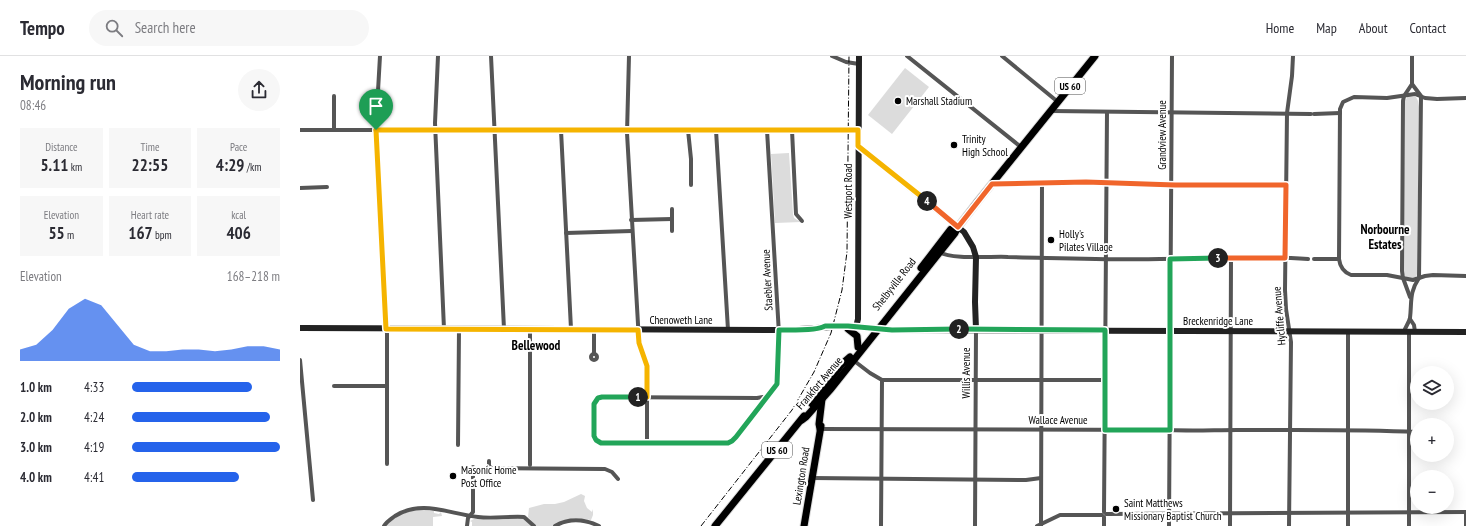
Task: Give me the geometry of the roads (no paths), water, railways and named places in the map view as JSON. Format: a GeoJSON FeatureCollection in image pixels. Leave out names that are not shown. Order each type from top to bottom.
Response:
{"type":"FeatureCollection","features":[{"type":"Feature","properties":{"kind":"main road","name":"Westport Road"},"geometry":{"type":"LineString","coordinates":[[852,327],[858,318],[859,56]]}},
{"type":"Feature","properties":{"kind":"main road","name":"Shelbyville Road"},"geometry":{"type":"LineString","coordinates":[[852,358],[940,252],[992,184],[1095,56]]}},
{"type":"Feature","properties":{"kind":"main road","name":"Willis Avenue"},"geometry":{"type":"LineString","coordinates":[[858,146],[964,232],[973,247],[976,257],[976,329]]}},
{"type":"Feature","properties":{"kind":"main road","name":"Shelbyville Road"},"geometry":{"type":"LineString","coordinates":[[852,358],[858,347],[876,328],[951,229],[958,227]]}},
{"type":"Feature","properties":{"kind":"main road","name":"Chenoweth Lane"},"geometry":{"type":"LineString","coordinates":[[300,328],[594,330],[779,330],[822,328],[826,330],[852,327],[876,328]]}},
{"type":"Feature","properties":{"kind":"main road"},"geometry":{"type":"LineString","coordinates":[[852,327],[857,336],[858,347]]}},
{"type":"Feature","properties":{"kind":"main road","name":"Breckenridge Lane"},"geometry":{"type":"LineString","coordinates":[[876,328],[892,330],[976,329],[1466,332]]}},
{"type":"Feature","properties":{"kind":"main road","name":"Lexington Road"},"geometry":{"type":"LineString","coordinates":[[804,526],[820,429],[822,425],[826,388],[852,358]]}},
{"type":"Feature","properties":{"kind":"main road","name":"Frankfort Avenue"},"geometry":{"type":"LineString","coordinates":[[802,420],[828,381],[842,364],[852,358]]}},
{"type":"Feature","properties":{"kind":"main road","name":"Lexington Road"},"geometry":{"type":"LineString","coordinates":[[820,429],[818,424],[825,396]]}},
{"type":"Feature","properties":{"kind":"main road","name":"Frankfort Avenue"},"geometry":{"type":"LineString","coordinates":[[715,526],[802,420],[825,396]]}},
{"type":"Feature","properties":{"kind":"main road"},"geometry":{"type":"LineString","coordinates":[[810,411],[816,410],[820,413]]}},
{"type":"Feature","properties":{"kind":"street"},"geometry":{"type":"LineString","coordinates":[[380,56],[376,130],[386,329],[387,464]]}},
{"type":"Feature","properties":{"kind":"street"},"geometry":{"type":"LineString","coordinates":[[438,56],[435,130],[444,329]]}},
{"type":"Feature","properties":{"kind":"street"},"geometry":{"type":"LineString","coordinates":[[491,56],[504,329]]}},
{"type":"Feature","properties":{"kind":"street"},"geometry":{"type":"LineString","coordinates":[[629,56],[627,130],[631,220],[639,343],[647,366],[647,443]]}},
{"type":"Feature","properties":{"kind":"street"},"geometry":{"type":"LineString","coordinates":[[832,56],[846,62],[859,64]]}},
{"type":"Feature","properties":{"kind":"street"},"geometry":{"type":"LineString","coordinates":[[907,56],[1022,147]]}},
{"type":"Feature","properties":{"kind":"street"},"geometry":{"type":"LineString","coordinates":[[1002,56],[1058,102]]}},
{"type":"Feature","properties":{"kind":"street","name":"Grandview Avenue"},"geometry":{"type":"LineString","coordinates":[[1168,526],[1172,56]]}},
{"type":"Feature","properties":{"kind":"street","name":"Hycliffe Avenue"},"geometry":{"type":"LineString","coordinates":[[1289,526],[1291,342],[1286,306],[1285,258],[1287,113],[1293,56]]}},
{"type":"Feature","properties":{"kind":"street"},"geometry":{"type":"LineString","coordinates":[[1410,297],[1402,271],[1403,101],[1404,96],[1412,84],[1412,56]]}},
{"type":"Feature","properties":{"kind":"street"},"geometry":{"type":"LineString","coordinates":[[1408,526],[1410,297],[1419,278],[1421,96],[1412,84]]}},
{"type":"Feature","properties":{"kind":"street"},"geometry":{"type":"LineString","coordinates":[[1466,98],[1425,98],[1415,94],[1387,98],[1350,98],[1342,104],[1340,113],[1339,259],[1340,266],[1346,273],[1358,276],[1387,275],[1399,276],[1413,280],[1433,275],[1466,276]]}},
{"type":"Feature","properties":{"kind":"street"},"geometry":{"type":"LineString","coordinates":[[334,96],[334,130]]}},
{"type":"Feature","properties":{"kind":"street"},"geometry":{"type":"LineString","coordinates":[[1050,111],[1340,113]]}},
{"type":"Feature","properties":{"kind":"street"},"geometry":{"type":"LineString","coordinates":[[1104,526],[1107,112]]}},
{"type":"Feature","properties":{"kind":"street"},"geometry":{"type":"LineString","coordinates":[[300,130],[858,130]]}},
{"type":"Feature","properties":{"kind":"street"},"geometry":{"type":"LineString","coordinates":[[561,130],[571,329]]}},
{"type":"Feature","properties":{"kind":"street"},"geometry":{"type":"LineString","coordinates":[[688,130],[691,159],[691,185]]}},
{"type":"Feature","properties":{"kind":"street"},"geometry":{"type":"LineString","coordinates":[[716,130],[728,330]]}},
{"type":"Feature","properties":{"kind":"street","name":"Staebler Avenue"},"geometry":{"type":"LineString","coordinates":[[647,397],[598,398],[594,404],[594,437],[597,442],[731,442],[776,387],[778,381],[779,330],[767,130]]}},
{"type":"Feature","properties":{"kind":"street"},"geometry":{"type":"LineString","coordinates":[[792,130],[796,214],[802,221]]}},
{"type":"Feature","properties":{"kind":"street"},"geometry":{"type":"LineString","coordinates":[[1042,182],[1040,525],[1060,515],[1466,512],[1466,526]]}},
{"type":"Feature","properties":{"kind":"street"},"geometry":{"type":"LineString","coordinates":[[992,184],[1042,182],[1171,185],[1286,185]]}},
{"type":"Feature","properties":{"kind":"street"},"geometry":{"type":"LineString","coordinates":[[300,188],[328,187]]}},
{"type":"Feature","properties":{"kind":"street"},"geometry":{"type":"LineString","coordinates":[[672,209],[672,231]]}},
{"type":"Feature","properties":{"kind":"street"},"geometry":{"type":"LineString","coordinates":[[631,220],[672,219]]}},
{"type":"Feature","properties":{"kind":"street"},"geometry":{"type":"LineString","coordinates":[[566,233],[632,231]]}},
{"type":"Feature","properties":{"kind":"street"},"geometry":{"type":"LineString","coordinates":[[940,252],[943,255],[976,257],[1041,257],[1106,260],[1231,258],[1308,259]]}},
{"type":"Feature","properties":{"kind":"street"},"geometry":{"type":"LineString","coordinates":[[1230,526],[1231,258]]}},
{"type":"Feature","properties":{"kind":"street"},"geometry":{"type":"LineString","coordinates":[[1314,259],[1339,259]]}},
{"type":"Feature","properties":{"kind":"street"},"geometry":{"type":"LineString","coordinates":[[1409,332],[1414,325],[1410,319]]}},
{"type":"Feature","properties":{"kind":"street"},"geometry":{"type":"LineString","coordinates":[[458,329],[458,445]]}},
{"type":"Feature","properties":{"kind":"street"},"geometry":{"type":"LineString","coordinates":[[530,329],[530,466]]}},
{"type":"Feature","properties":{"kind":"street","name":"Willis Avenue"},"geometry":{"type":"LineString","coordinates":[[975,526],[976,329]]}},
{"type":"Feature","properties":{"kind":"street"},"geometry":{"type":"LineString","coordinates":[[594,330],[594,353]]}},
{"type":"Feature","properties":{"kind":"street"},"geometry":{"type":"LineString","coordinates":[[1348,332],[1348,526]]}},
{"type":"Feature","properties":{"kind":"street"},"geometry":{"type":"LineString","coordinates":[[852,358],[870,373],[882,380],[1105,380]]}},
{"type":"Feature","properties":{"kind":"street"},"geometry":{"type":"LineString","coordinates":[[300,360],[313,500]]}},
{"type":"Feature","properties":{"kind":"street"},"geometry":{"type":"LineString","coordinates":[[881,526],[882,380]]}},
{"type":"Feature","properties":{"kind":"street"},"geometry":{"type":"LineString","coordinates":[[334,386],[386,386]]}},
{"type":"Feature","properties":{"kind":"street"},"geometry":{"type":"LineString","coordinates":[[647,397],[757,398],[769,396]]}},
{"type":"Feature","properties":{"kind":"street"},"geometry":{"type":"LineString","coordinates":[[757,398],[761,406]]}},
{"type":"Feature","properties":{"kind":"street","name":"Wallace Avenue"},"geometry":{"type":"LineString","coordinates":[[820,429],[1199,431],[1349,430],[1408,432]]}},
{"type":"Feature","properties":{"kind":"street"},"geometry":{"type":"LineString","coordinates":[[489,461],[489,466],[491,468],[605,469],[612,472],[618,479]]}},
{"type":"Feature","properties":{"kind":"street"},"geometry":{"type":"LineString","coordinates":[[467,526],[468,518],[473,512],[474,467]]}},
{"type":"Feature","properties":{"kind":"street"},"geometry":{"type":"LineString","coordinates":[[812,478],[1026,480],[1041,478]]}},
{"type":"Feature","properties":{"kind":"street"},"geometry":{"type":"LineString","coordinates":[[384,526],[390,519],[403,511],[425,507],[470,516],[492,518],[524,517],[534,526]]}},
{"type":"Feature","properties":{"kind":"street"},"geometry":{"type":"LineString","coordinates":[[555,526],[566,521],[581,520],[599,526]]}},
{"type":"Feature","properties":{"kind":"railway"},"geometry":{"type":"LineString","coordinates":[[701,526],[792,410],[814,372],[831,333],[842,290],[847,252],[849,56]]}},
{"type":"Feature","properties":{"kind":"place","name":"Marshall Stadium"},"geometry":{"type":"Point","coordinates":[898,101]}},
{"type":"Feature","properties":{"kind":"place","name":"Trinity High School"},"geometry":{"type":"Point","coordinates":[954,145]}},
{"type":"Feature","properties":{"kind":"place","name":"Holly's Pilates Village"},"geometry":{"type":"Point","coordinates":[1051,240]}},
{"type":"Feature","properties":{"kind":"place","name":"Masonic Home Post Office"},"geometry":{"type":"Point","coordinates":[453,476]}},
{"type":"Feature","properties":{"kind":"place","name":"Saint Matthews Missionary Baptist Church"},"geometry":{"type":"Point","coordinates":[1116,509]}},
{"type":"Feature","properties":{"kind":"district","name":"Norbourne Estates"},"geometry":{"type":"Point","coordinates":[1385,236]}},
{"type":"Feature","properties":{"kind":"district","name":"Bellewood"},"geometry":{"type":"Point","coordinates":[536,345]}}]}
